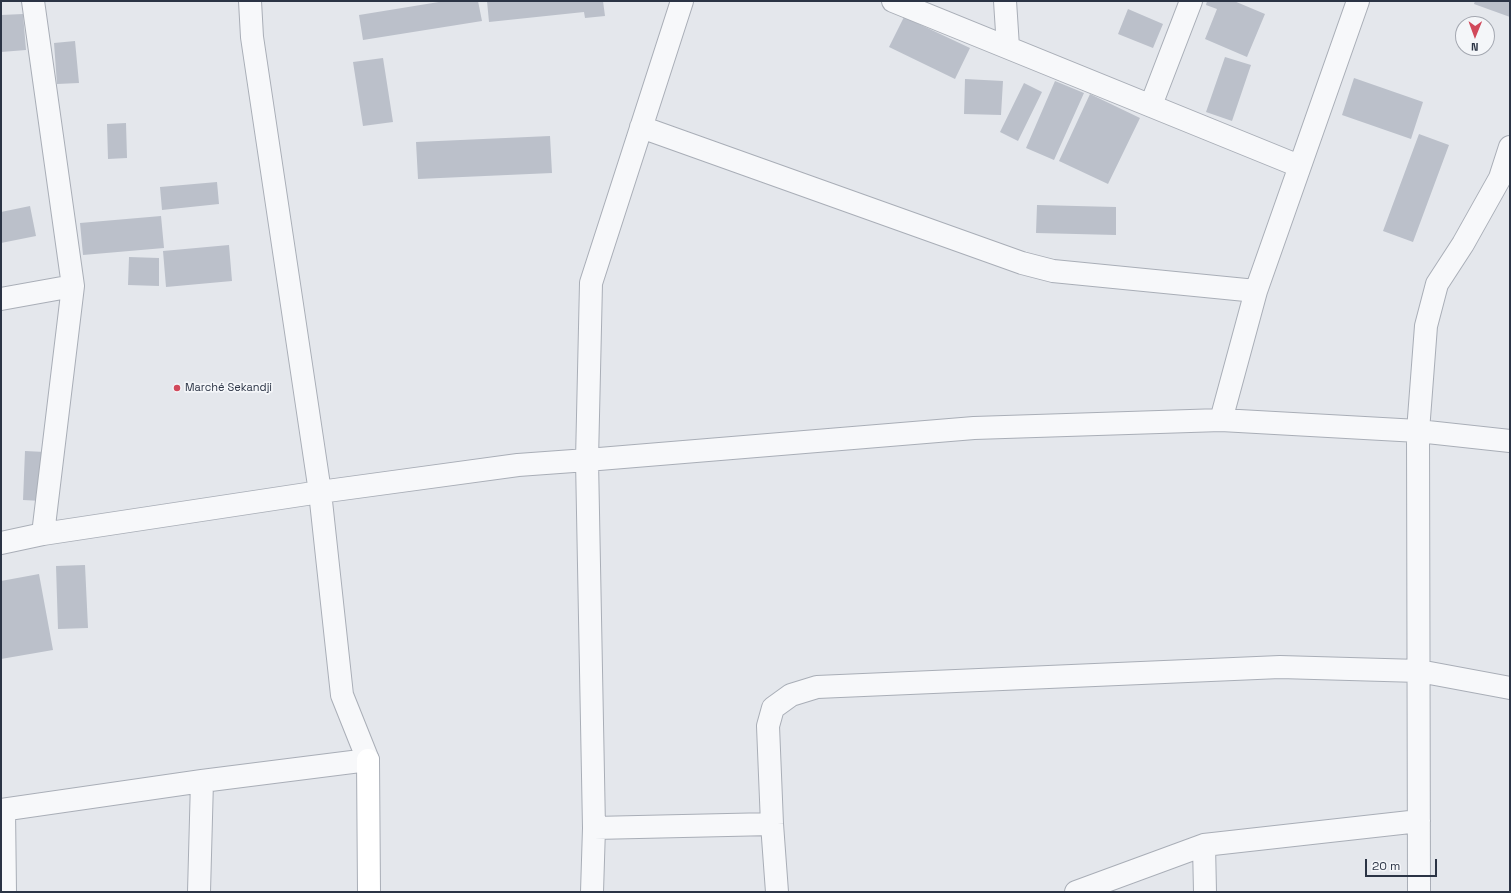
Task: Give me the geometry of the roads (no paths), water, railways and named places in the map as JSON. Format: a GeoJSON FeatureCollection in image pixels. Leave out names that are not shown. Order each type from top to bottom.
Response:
{"type":"FeatureCollection","features":[{"type":"Feature","properties":{"kind":"street"},"geometry":{"type":"LineString","coordinates":[[33,1],[73,286],[43,534]]}},
{"type":"Feature","properties":{"kind":"street"},"geometry":{"type":"LineString","coordinates":[[250,1],[253,45],[320,492],[342,695],[368,760],[369,892]]}},
{"type":"Feature","properties":{"kind":"street"},"geometry":{"type":"LineString","coordinates":[[592,892],[594,828],[587,460],[591,283],[682,1]]}},
{"type":"Feature","properties":{"kind":"street"},"geometry":{"type":"LineString","coordinates":[[893,1],[1300,166]]}},
{"type":"Feature","properties":{"kind":"street"},"geometry":{"type":"LineString","coordinates":[[1004,1],[1008,47]]}},
{"type":"Feature","properties":{"kind":"street"},"geometry":{"type":"LineString","coordinates":[[1152,105],[1191,1]]}},
{"type":"Feature","properties":{"kind":"street"},"geometry":{"type":"LineString","coordinates":[[1221,420],[1256,291],[1358,1]]}},
{"type":"Feature","properties":{"kind":"street"},"geometry":{"type":"LineString","coordinates":[[641,127],[1028,264],[1053,271],[1256,291]]}},
{"type":"Feature","properties":{"kind":"street"},"geometry":{"type":"LineString","coordinates":[[1419,892],[1418,430],[1426,326],[1437,284],[1505,179],[1510,147]]}},
{"type":"Feature","properties":{"kind":"street"},"geometry":{"type":"LineString","coordinates":[[1,299],[73,286]]}},
{"type":"Feature","properties":{"kind":"street"},"geometry":{"type":"LineString","coordinates":[[1,543],[43,534],[320,492],[518,465],[974,428],[1221,420],[1418,430],[1510,441]]}},
{"type":"Feature","properties":{"kind":"street"},"geometry":{"type":"LineString","coordinates":[[777,892],[772,824],[768,726],[773,708],[791,695],[817,687],[1272,668],[1419,671],[1510,688]]}},
{"type":"Feature","properties":{"kind":"street"},"geometry":{"type":"LineString","coordinates":[[5,892],[3,810],[202,781],[368,760]]}},
{"type":"Feature","properties":{"kind":"street"},"geometry":{"type":"LineString","coordinates":[[199,892],[202,781]]}},
{"type":"Feature","properties":{"kind":"street"},"geometry":{"type":"LineString","coordinates":[[1076,892],[1204,845],[1419,821]]}},
{"type":"Feature","properties":{"kind":"street"},"geometry":{"type":"LineString","coordinates":[[594,828],[772,824]]}},
{"type":"Feature","properties":{"kind":"street"},"geometry":{"type":"LineString","coordinates":[[1204,845],[1205,892]]}},
{"type":"Feature","properties":{"kind":"place","name":"Marché Sekandji"},"geometry":{"type":"Point","coordinates":[177,388]}}]}
